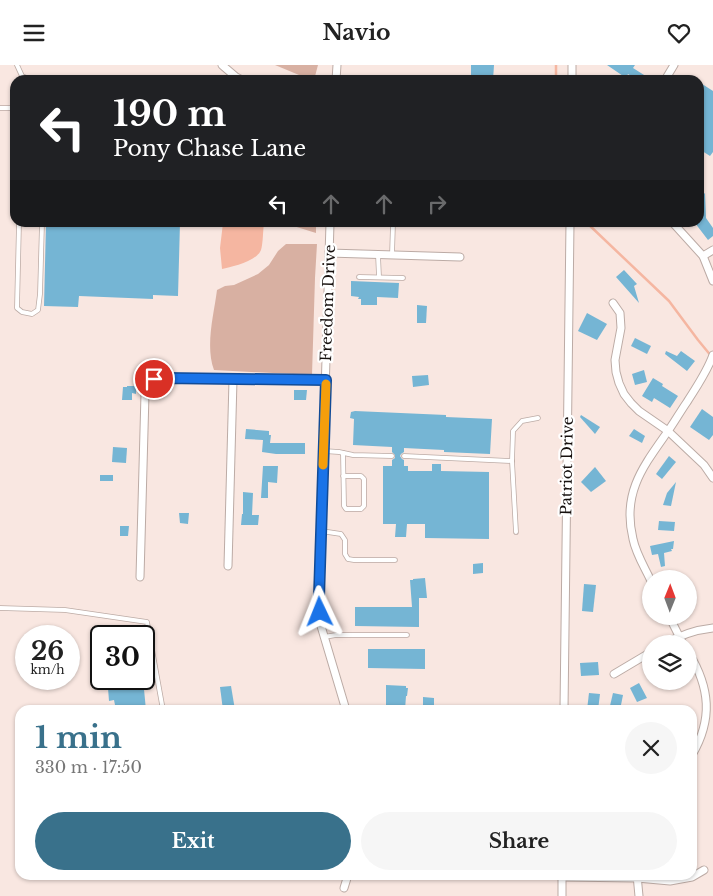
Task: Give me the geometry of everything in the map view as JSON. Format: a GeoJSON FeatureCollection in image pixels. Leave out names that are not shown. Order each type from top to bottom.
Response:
{"type":"FeatureCollection","features":[{"type":"Feature","properties":{"kind":"street"},"geometry":{"type":"LineString","coordinates":[[222,65],[234,75]]}},
{"type":"Feature","properties":{"kind":"street","name":"Freedom Drive"},"geometry":{"type":"LineString","coordinates":[[330,227],[319,597],[321,626],[344,705]]}},
{"type":"Feature","properties":{"kind":"street","name":"Patriot Drive"},"geometry":{"type":"LineString","coordinates":[[564,705],[570,227]]}},
{"type":"Feature","properties":{"kind":"street"},"geometry":{"type":"LineString","coordinates":[[677,227],[702,255],[713,281]]}},
{"type":"Feature","properties":{"kind":"street"},"geometry":{"type":"LineString","coordinates":[[702,255],[713,250]]}},
{"type":"Feature","properties":{"kind":"street"},"geometry":{"type":"LineString","coordinates":[[329,253],[460,257]]}},
{"type":"Feature","properties":{"kind":"street"},"geometry":{"type":"LineString","coordinates":[[614,303],[620,313],[621,329],[615,360],[616,372],[624,394],[639,411],[668,431],[704,465],[713,478]]}},
{"type":"Feature","properties":{"kind":"street"},"geometry":{"type":"LineString","coordinates":[[646,570],[633,540],[630,520],[633,490],[641,472],[705,375],[713,355]]}},
{"type":"Feature","properties":{"kind":"street"},"geometry":{"type":"LineString","coordinates":[[140,577],[145,394],[149,383],[154,379],[164,378],[326,380]]}},
{"type":"Feature","properties":{"kind":"street"},"geometry":{"type":"LineString","coordinates":[[228,566],[233,380]]}},
{"type":"Feature","properties":{"kind":"street"},"geometry":{"type":"LineString","coordinates":[[681,635],[713,628]]}},
{"type":"Feature","properties":{"kind":"street"},"geometry":{"type":"LineString","coordinates":[[614,674],[642,657]]}},
{"type":"Feature","properties":{"kind":"street"},"geometry":{"type":"LineString","coordinates":[[697,667],[703,681],[710,717],[697,745]]}},
{"type":"Feature","properties":{"kind":"street"},"geometry":{"type":"LineString","coordinates":[[697,874],[704,870]]}},
{"type":"Feature","properties":{"kind":"street"},"geometry":{"type":"LineString","coordinates":[[344,888],[346,880]]}},
{"type":"Feature","properties":{"kind":"street"},"geometry":{"type":"LineString","coordinates":[[562,880],[562,896]]}},
{"type":"Feature","properties":{"kind":"street"},"geometry":{"type":"LineString","coordinates":[[637,880],[639,896]]}},
{"type":"Feature","properties":{"kind":"street"},"geometry":{"type":"LineString","coordinates":[[662,880],[676,880]]}},
{"type":"Feature","properties":{"kind":"lane"},"geometry":{"type":"LineString","coordinates":[[19,227],[17,308],[22,312],[32,315],[38,310],[40,294],[42,227]]}},
{"type":"Feature","properties":{"kind":"lane"},"geometry":{"type":"LineString","coordinates":[[392,227],[392,255]]}},
{"type":"Feature","properties":{"kind":"lane"},"geometry":{"type":"LineString","coordinates":[[378,254],[379,277]]}},
{"type":"Feature","properties":{"kind":"lane"},"geometry":{"type":"LineString","coordinates":[[359,277],[403,278]]}},
{"type":"Feature","properties":{"kind":"lane"},"geometry":{"type":"LineString","coordinates":[[516,532],[512,461],[513,431],[522,421],[538,418]]}},
{"type":"Feature","properties":{"kind":"lane"},"geometry":{"type":"LineString","coordinates":[[324,451],[353,455],[392,456]]}},
{"type":"Feature","properties":{"kind":"lane"},"geometry":{"type":"LineString","coordinates":[[343,453],[343,476],[344,506],[346,509],[361,509],[364,506],[364,479],[361,476],[343,476]]}},
{"type":"Feature","properties":{"kind":"lane"},"geometry":{"type":"LineString","coordinates":[[404,456],[512,461]]}},
{"type":"Feature","properties":{"kind":"lane"},"geometry":{"type":"LineString","coordinates":[[321,531],[341,534],[345,540],[345,554],[348,559],[394,560]]}},
{"type":"Feature","properties":{"kind":"lane"},"geometry":{"type":"LineString","coordinates":[[0,608],[65,610],[147,622],[162,705]]}},
{"type":"Feature","properties":{"kind":"lane"},"geometry":{"type":"LineString","coordinates":[[324,637],[336,635],[407,635]]}},
{"type":"Feature","properties":{"kind":"shaded area"},"geometry":{"type":"Polygon","coordinates":[[[275,65],[318,65],[315,75],[299,75],[275,65]]]}},
{"type":"Feature","properties":{"kind":"shaded area"},"geometry":{"type":"Polygon","coordinates":[[[223,227],[264,227],[262,247],[259,254],[244,263],[222,269],[220,248],[223,227]]]}},
{"type":"Feature","properties":{"kind":"shaded area"},"geometry":{"type":"Polygon","coordinates":[[[297,227],[316,227],[316,233],[297,227]]]}},
{"type":"Feature","properties":{"kind":"shaded area"},"geometry":{"type":"Polygon","coordinates":[[[286,244],[317,244],[312,375],[214,370],[211,361],[210,340],[217,290],[225,286],[234,285],[258,274],[269,265],[278,251],[286,244]]]}},
{"type":"Feature","properties":{"kind":"building"},"geometry":{"type":"Polygon","coordinates":[[[471,65],[494,65],[493,75],[471,75],[471,65]]]}},
{"type":"Feature","properties":{"kind":"building"},"geometry":{"type":"Polygon","coordinates":[[[607,65],[635,65],[633,68],[644,75],[628,74],[622,75],[607,65]]]}},
{"type":"Feature","properties":{"kind":"building"},"geometry":{"type":"Polygon","coordinates":[[[704,85],[713,91],[713,152],[710,156],[704,152],[704,85]]]}},
{"type":"Feature","properties":{"kind":"building"},"geometry":{"type":"Polygon","coordinates":[[[704,194],[706,218],[713,228],[713,236],[708,240],[698,227],[704,227],[704,194]]]}},
{"type":"Feature","properties":{"kind":"building"},"geometry":{"type":"Polygon","coordinates":[[[46,227],[180,227],[178,296],[153,295],[153,299],[79,296],[78,307],[44,306],[46,227]]]}},
{"type":"Feature","properties":{"kind":"building"},"geometry":{"type":"Polygon","coordinates":[[[624,270],[637,284],[634,286],[639,303],[616,277],[624,270]]]}},
{"type":"Feature","properties":{"kind":"building"},"geometry":{"type":"Polygon","coordinates":[[[351,281],[399,283],[398,298],[377,297],[377,305],[361,305],[359,297],[351,296],[351,281]]]}},
{"type":"Feature","properties":{"kind":"building"},"geometry":{"type":"Polygon","coordinates":[[[417,305],[427,306],[426,323],[417,323],[417,305]]]}},
{"type":"Feature","properties":{"kind":"building"},"geometry":{"type":"Polygon","coordinates":[[[587,313],[607,324],[597,340],[578,331],[587,313]]]}},
{"type":"Feature","properties":{"kind":"building"},"geometry":{"type":"Polygon","coordinates":[[[635,338],[651,346],[647,354],[631,346],[635,338]]]}},
{"type":"Feature","properties":{"kind":"building"},"geometry":{"type":"Polygon","coordinates":[[[666,351],[677,356],[681,351],[695,361],[687,371],[665,354],[666,351]]]}},
{"type":"Feature","properties":{"kind":"building"},"geometry":{"type":"Polygon","coordinates":[[[644,370],[647,382],[635,385],[632,374],[644,370]]]}},
{"type":"Feature","properties":{"kind":"building"},"geometry":{"type":"Polygon","coordinates":[[[428,375],[429,385],[413,387],[412,376],[428,375]]]}},
{"type":"Feature","properties":{"kind":"building"},"geometry":{"type":"Polygon","coordinates":[[[653,378],[678,396],[670,408],[654,398],[652,402],[642,396],[653,378]]]}},
{"type":"Feature","properties":{"kind":"building"},"geometry":{"type":"Polygon","coordinates":[[[136,386],[136,394],[132,393],[132,400],[122,400],[123,387],[136,386]]]}},
{"type":"Feature","properties":{"kind":"building"},"geometry":{"type":"Polygon","coordinates":[[[294,390],[307,390],[306,400],[294,400],[294,390]]]}},
{"type":"Feature","properties":{"kind":"building"},"geometry":{"type":"Polygon","coordinates":[[[702,409],[713,417],[713,435],[709,440],[690,427],[702,409]]]}},
{"type":"Feature","properties":{"kind":"building"},"geometry":{"type":"Polygon","coordinates":[[[351,412],[492,419],[490,454],[404,448],[404,452],[400,456],[404,460],[404,466],[408,466],[408,471],[432,471],[432,464],[441,464],[441,471],[489,472],[489,539],[425,538],[425,524],[407,524],[406,537],[395,537],[396,524],[383,524],[383,466],[392,466],[392,460],[395,458],[395,455],[392,452],[392,447],[353,445],[354,419],[350,418],[351,412]]]}},
{"type":"Feature","properties":{"kind":"building"},"geometry":{"type":"Polygon","coordinates":[[[581,415],[600,427],[595,434],[580,417],[581,415]]]}},
{"type":"Feature","properties":{"kind":"building"},"geometry":{"type":"Polygon","coordinates":[[[246,429],[269,431],[269,435],[271,435],[270,443],[305,443],[305,454],[262,452],[263,440],[245,439],[246,429]]]}},
{"type":"Feature","properties":{"kind":"building"},"geometry":{"type":"Polygon","coordinates":[[[634,429],[645,436],[642,443],[629,436],[634,429]]]}},
{"type":"Feature","properties":{"kind":"building"},"geometry":{"type":"Polygon","coordinates":[[[113,447],[127,448],[126,463],[112,462],[113,447]]]}},
{"type":"Feature","properties":{"kind":"building"},"geometry":{"type":"Polygon","coordinates":[[[669,456],[676,462],[662,479],[656,474],[669,456]]]}},
{"type":"Feature","properties":{"kind":"building"},"geometry":{"type":"Polygon","coordinates":[[[263,466],[278,466],[277,483],[268,482],[268,498],[261,498],[263,466]]]}},
{"type":"Feature","properties":{"kind":"building"},"geometry":{"type":"Polygon","coordinates":[[[595,467],[606,481],[591,492],[581,482],[595,467]]]}},
{"type":"Feature","properties":{"kind":"building"},"geometry":{"type":"Polygon","coordinates":[[[100,475],[113,475],[113,481],[100,481],[100,475]]]}},
{"type":"Feature","properties":{"kind":"building"},"geometry":{"type":"Polygon","coordinates":[[[676,482],[671,506],[663,505],[667,493],[676,482]]]}},
{"type":"Feature","properties":{"kind":"building"},"geometry":{"type":"Polygon","coordinates":[[[243,492],[253,493],[252,515],[259,515],[258,525],[241,525],[243,492]]]}},
{"type":"Feature","properties":{"kind":"building"},"geometry":{"type":"Polygon","coordinates":[[[179,513],[189,513],[188,524],[180,523],[179,513]]]}},
{"type":"Feature","properties":{"kind":"building"},"geometry":{"type":"Polygon","coordinates":[[[659,521],[675,522],[674,531],[658,530],[659,521]]]}},
{"type":"Feature","properties":{"kind":"building"},"geometry":{"type":"Polygon","coordinates":[[[120,526],[129,526],[128,536],[120,536],[120,526]]]}},
{"type":"Feature","properties":{"kind":"building"},"geometry":{"type":"Polygon","coordinates":[[[674,541],[672,551],[664,553],[665,566],[661,567],[658,554],[652,555],[650,546],[674,541]]]}},
{"type":"Feature","properties":{"kind":"building"},"geometry":{"type":"Polygon","coordinates":[[[483,563],[483,573],[473,574],[473,564],[483,563]]]}},
{"type":"Feature","properties":{"kind":"building"},"geometry":{"type":"Polygon","coordinates":[[[425,578],[427,598],[419,598],[419,627],[355,626],[355,607],[412,607],[410,580],[425,578]]]}},
{"type":"Feature","properties":{"kind":"building"},"geometry":{"type":"Polygon","coordinates":[[[584,584],[596,585],[593,612],[582,611],[584,584]]]}},
{"type":"Feature","properties":{"kind":"building"},"geometry":{"type":"Polygon","coordinates":[[[368,649],[425,649],[425,669],[368,668],[368,649]]]}},
{"type":"Feature","properties":{"kind":"building"},"geometry":{"type":"Polygon","coordinates":[[[598,662],[599,675],[581,676],[580,663],[598,662]]]}},
{"type":"Feature","properties":{"kind":"building"},"geometry":{"type":"Polygon","coordinates":[[[639,683],[647,698],[637,702],[630,688],[639,683]]]}},
{"type":"Feature","properties":{"kind":"building"},"geometry":{"type":"Polygon","coordinates":[[[386,685],[406,686],[408,688],[405,705],[386,705],[386,685]]]}},
{"type":"Feature","properties":{"kind":"building"},"geometry":{"type":"Polygon","coordinates":[[[231,686],[234,705],[222,705],[220,687],[231,686]]]}},
{"type":"Feature","properties":{"kind":"building"},"geometry":{"type":"Polygon","coordinates":[[[108,690],[144,690],[146,705],[115,705],[114,700],[109,701],[108,690]]]}},
{"type":"Feature","properties":{"kind":"building"},"geometry":{"type":"Polygon","coordinates":[[[589,693],[600,694],[599,705],[588,705],[589,693]]]}},
{"type":"Feature","properties":{"kind":"building"},"geometry":{"type":"Polygon","coordinates":[[[613,693],[623,695],[621,705],[610,705],[613,693]]]}},
{"type":"Feature","properties":{"kind":"building"},"geometry":{"type":"Polygon","coordinates":[[[423,697],[434,698],[434,705],[423,705],[423,697]]]}},
{"type":"Feature","properties":{"kind":"waterway"},"geometry":{"type":"LineString","coordinates":[[556,65],[556,75]]}},
{"type":"Feature","properties":{"kind":"waterway"},"geometry":{"type":"LineString","coordinates":[[591,227],[669,301],[712,357]]}},
{"type":"Feature","properties":{"kind":"slow traffic"},"geometry":{"type":"LineString","coordinates":[[323,465],[326,384]]}},
{"type":"Feature","properties":{"kind":"route"},"geometry":{"type":"LineString","coordinates":[[154,379],[326,380],[320,612]]}}]}
